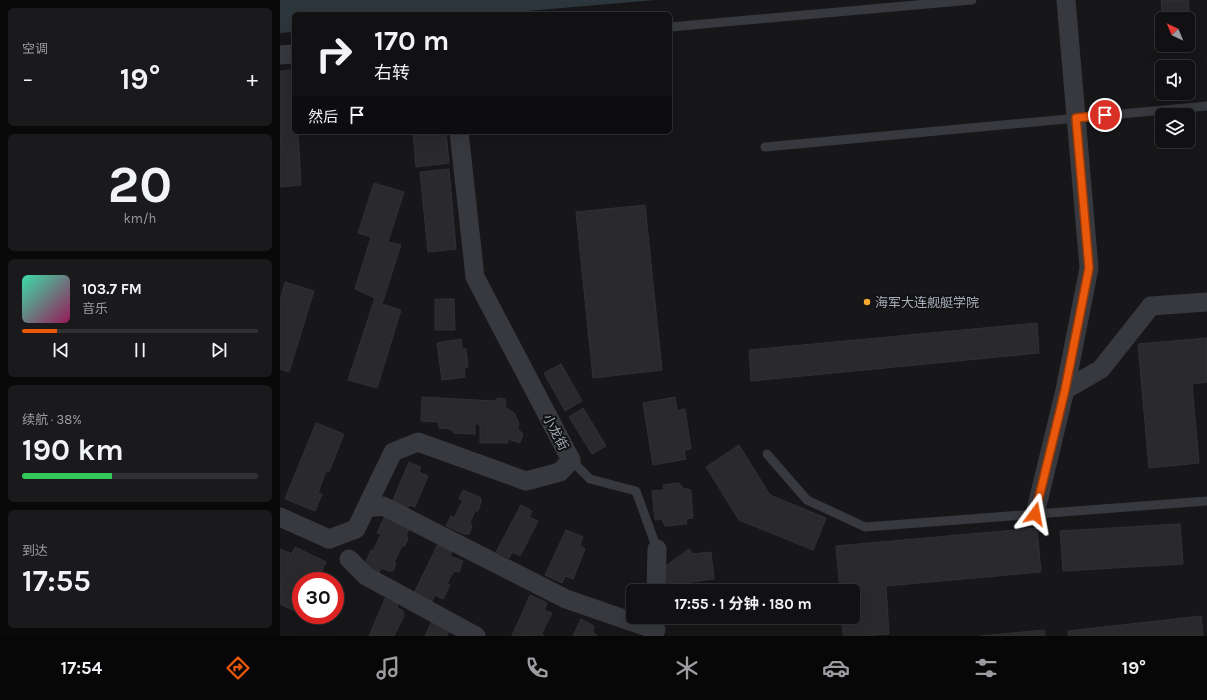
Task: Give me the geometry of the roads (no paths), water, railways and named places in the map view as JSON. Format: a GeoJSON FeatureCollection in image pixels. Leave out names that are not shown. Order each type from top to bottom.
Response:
{"type":"FeatureCollection","features":[{"type":"Feature","properties":{"kind":"street"},"geometry":{"type":"LineString","coordinates":[[1035,514],[1065,390],[1089,268],[1066,0]]}},
{"type":"Feature","properties":{"kind":"street"},"geometry":{"type":"LineString","coordinates":[[280,55],[292,54]]}},
{"type":"Feature","properties":{"kind":"street","name":"小龙街"},"geometry":{"type":"LineString","coordinates":[[280,517],[329,539],[356,529],[394,452],[418,442],[526,481],[560,472],[571,460],[475,276],[460,134]]}},
{"type":"Feature","properties":{"kind":"street"},"geometry":{"type":"LineString","coordinates":[[1065,390],[1100,369],[1151,306],[1207,302]]}},
{"type":"Feature","properties":{"kind":"street"},"geometry":{"type":"LineString","coordinates":[[366,508],[383,506],[566,599],[656,628]]}},
{"type":"Feature","properties":{"kind":"street"},"geometry":{"type":"LineString","coordinates":[[656,584],[657,549]]}},
{"type":"Feature","properties":{"kind":"street"},"geometry":{"type":"LineString","coordinates":[[349,559],[366,576],[476,636]]}},
{"type":"Feature","properties":{"kind":"lane"},"geometry":{"type":"LineString","coordinates":[[672,27],[972,0]]}},
{"type":"Feature","properties":{"kind":"lane"},"geometry":{"type":"LineString","coordinates":[[765,147],[1207,106]]}},
{"type":"Feature","properties":{"kind":"lane"},"geometry":{"type":"LineString","coordinates":[[767,454],[807,500],[865,527],[1207,501]]}},
{"type":"Feature","properties":{"kind":"lane"},"geometry":{"type":"LineString","coordinates":[[571,460],[590,479],[636,491],[657,549]]}},
{"type":"Feature","properties":{"kind":"place","name":"海军大连舰艇学院"},"geometry":{"type":"Point","coordinates":[867,302]}}]}
